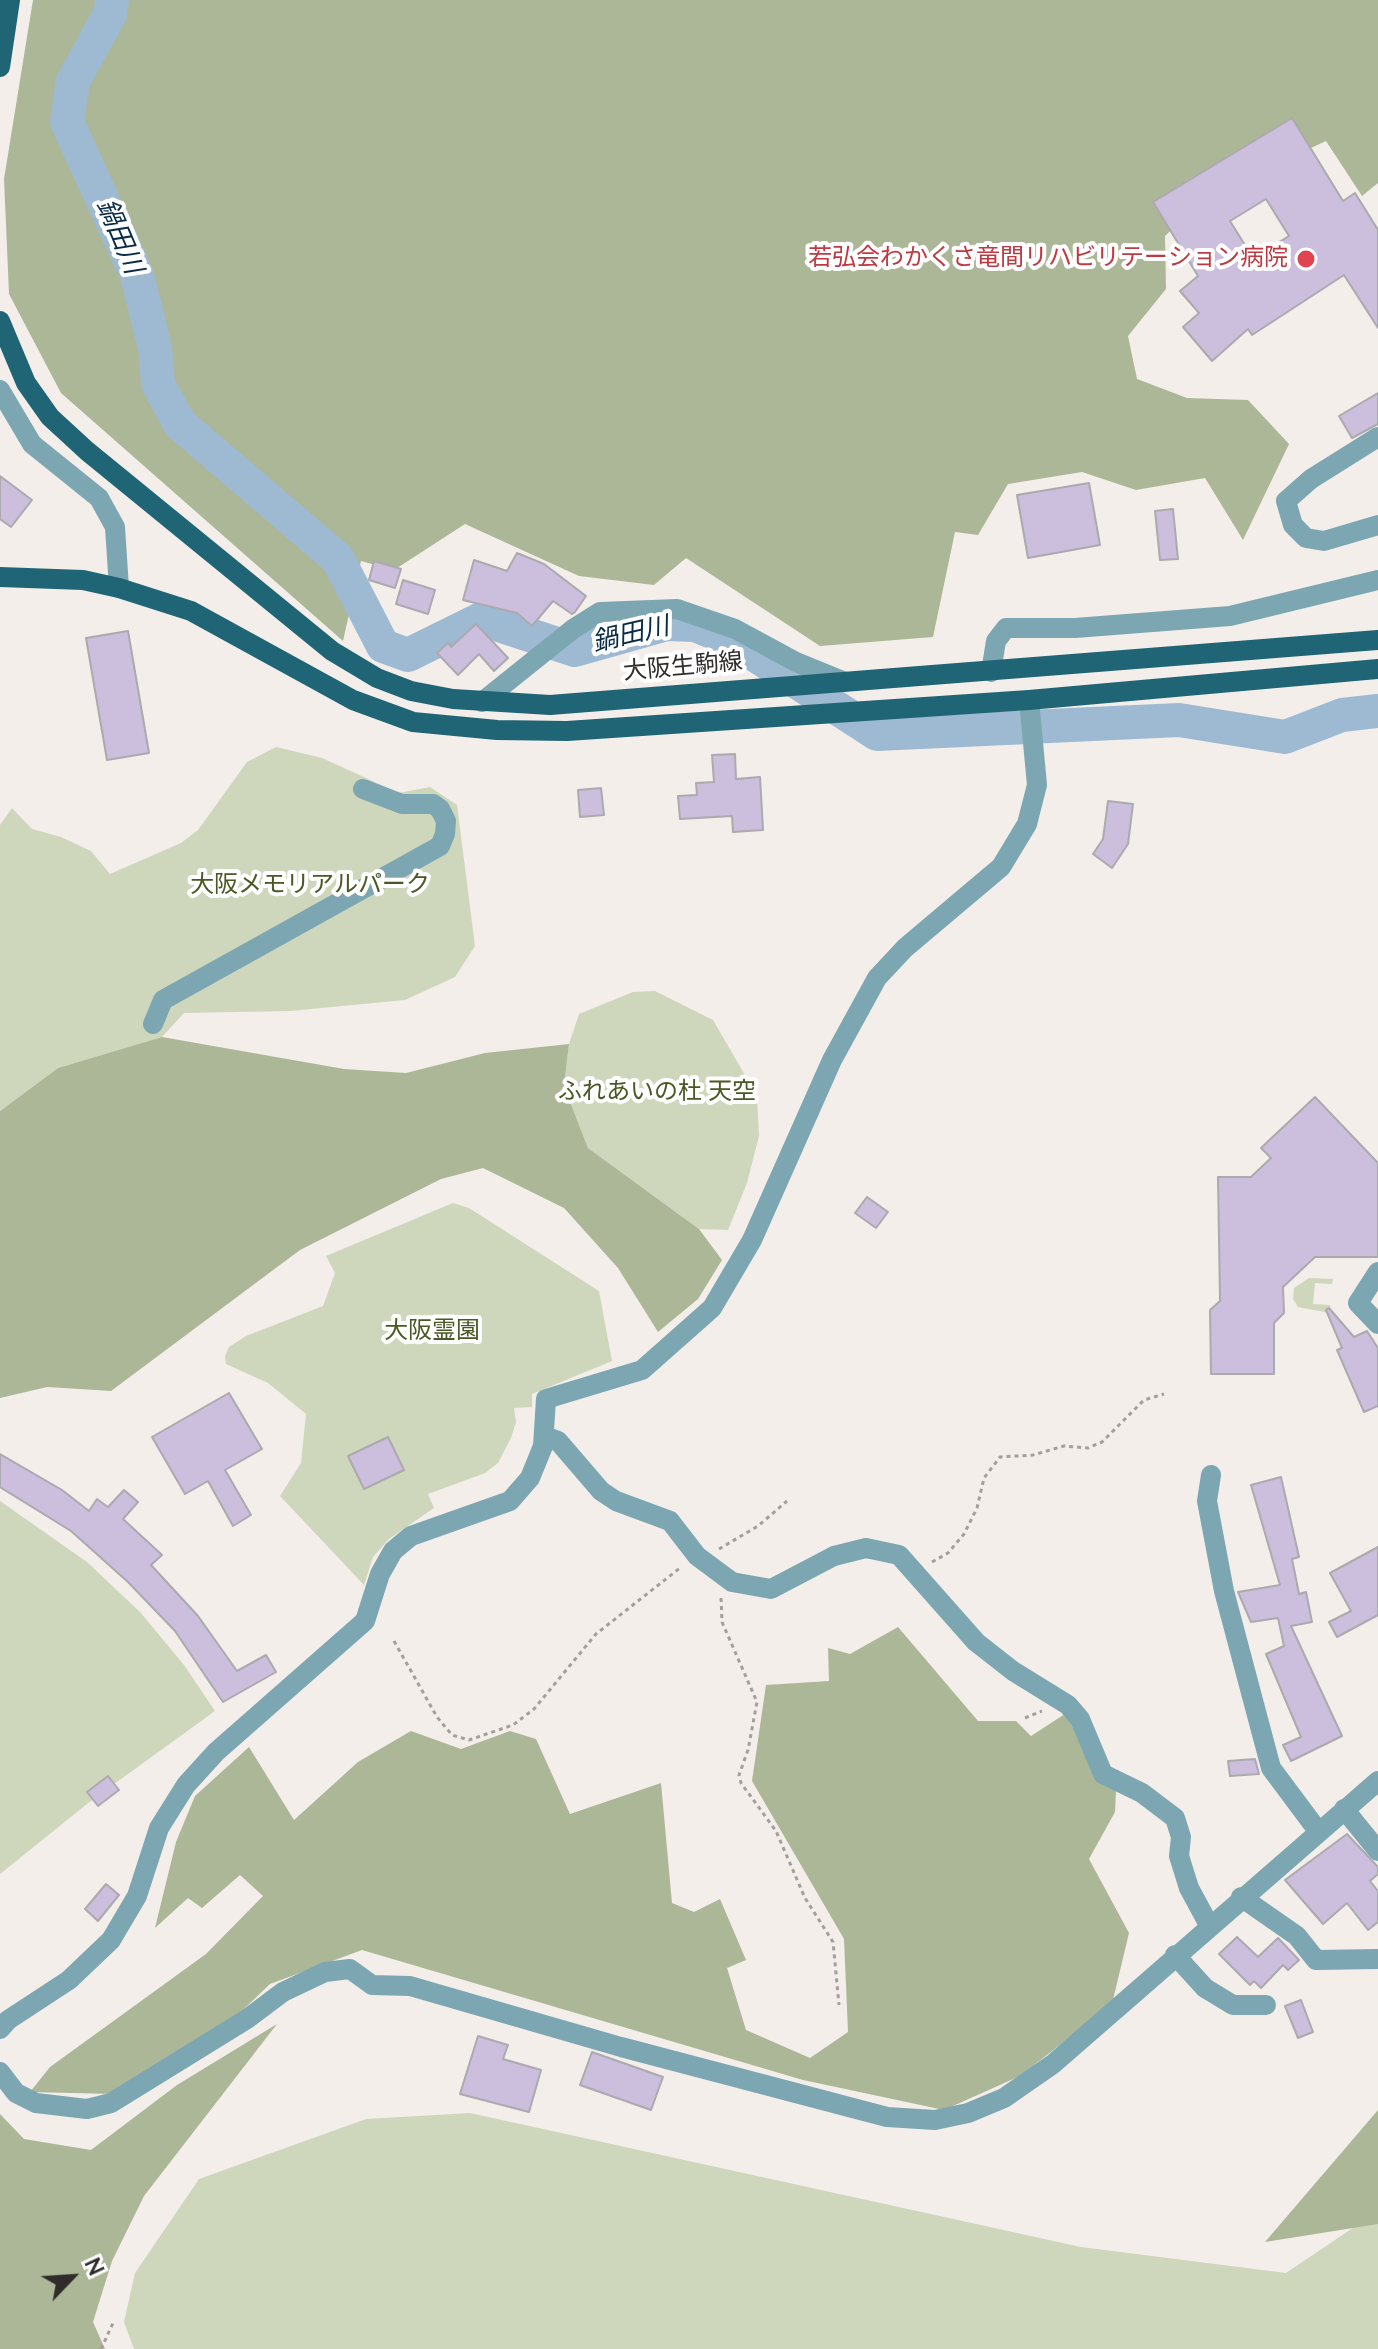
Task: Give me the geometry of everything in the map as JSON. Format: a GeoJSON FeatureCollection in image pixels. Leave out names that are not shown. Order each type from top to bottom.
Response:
{"type":"FeatureCollection","features":[{"type":"Feature","properties":{"kind":"main road"},"geometry":{"type":"LineString","coordinates":[[0,67],[10,0]]}},
{"type":"Feature","properties":{"kind":"main road","name":"大阪生駒線"},"geometry":{"type":"LineString","coordinates":[[0,321],[26,383],[50,417],[332,651],[377,678],[411,691],[482,702],[550,705],[1378,640]]}},
{"type":"Feature","properties":{"kind":"main road"},"geometry":{"type":"LineString","coordinates":[[0,577],[83,580],[119,588],[191,611],[353,700],[413,722],[497,730],[567,731],[857,710],[1030,708],[1378,669]]}},
{"type":"Feature","properties":{"kind":"street"},"geometry":{"type":"LineString","coordinates":[[0,390],[32,444],[99,498],[115,527],[119,588]]}},
{"type":"Feature","properties":{"kind":"street"},"geometry":{"type":"LineString","coordinates":[[1378,437],[1311,479],[1286,501],[1293,525],[1306,538],[1324,541],[1378,525]]}},
{"type":"Feature","properties":{"kind":"street"},"geometry":{"type":"LineString","coordinates":[[991,672],[996,641],[1006,628],[1075,628],[1230,616],[1378,580]]}},
{"type":"Feature","properties":{"kind":"street"},"geometry":{"type":"LineString","coordinates":[[482,702],[573,629],[600,612],[677,609],[735,629],[796,662],[845,682]]}},
{"type":"Feature","properties":{"kind":"street"},"geometry":{"type":"LineString","coordinates":[[0,2029],[8,2020],[69,1980],[111,1940],[137,1896],[159,1828],[186,1785],[216,1752],[365,1621],[380,1574],[393,1551],[411,1536],[510,1501],[530,1478],[544,1436],[546,1399],[642,1370],[712,1308],[752,1240],[832,1060],[877,978],[905,948],[1001,867],[1027,824],[1037,785],[1030,708]]}},
{"type":"Feature","properties":{"kind":"street"},"geometry":{"type":"LineString","coordinates":[[153,1024],[163,1000],[440,846],[446,821],[440,809],[433,804],[402,804],[363,789]]}},
{"type":"Feature","properties":{"kind":"street"},"geometry":{"type":"LineString","coordinates":[[1378,1272],[1358,1303],[1378,1324]]}},
{"type":"Feature","properties":{"kind":"street"},"geometry":{"type":"LineString","coordinates":[[544,1436],[558,1441],[601,1491],[616,1501],[670,1521],[697,1556],[729,1580],[758,1589],[771,1589],[834,1556],[866,1548],[899,1555],[976,1642],[1013,1671],[1068,1705],[1080,1719],[1103,1774],[1142,1793],[1175,1818],[1181,1837],[1179,1856],[1189,1888],[1209,1925]]}},
{"type":"Feature","properties":{"kind":"street"},"geometry":{"type":"LineString","coordinates":[[1211,1475],[1207,1501],[1224,1591],[1271,1768],[1318,1831]]}},
{"type":"Feature","properties":{"kind":"street"},"geometry":{"type":"LineString","coordinates":[[0,2072],[16,2093],[36,2103],[87,2109],[111,2103],[247,2019],[283,1992],[325,1972],[350,1969],[372,1985],[410,1986],[621,2047],[887,2117],[935,2120],[968,2113],[1004,2098],[1053,2064],[1241,1897],[1378,1781]]}},
{"type":"Feature","properties":{"kind":"street"},"geometry":{"type":"LineString","coordinates":[[1344,1809],[1378,1851]]}},
{"type":"Feature","properties":{"kind":"street"},"geometry":{"type":"LineString","coordinates":[[1241,1897],[1297,1936],[1316,1960],[1378,1959]]}},
{"type":"Feature","properties":{"kind":"street"},"geometry":{"type":"LineString","coordinates":[[1175,1955],[1205,1988],[1233,2005],[1266,2005]]}},
{"type":"Feature","properties":{"kind":"path"},"geometry":{"type":"LineString","coordinates":[[914,1571],[948,1553],[964,1534],[977,1508],[984,1478],[1000,1457],[1033,1455],[1064,1446],[1088,1448],[1102,1442],[1144,1400],[1164,1394]]}},
{"type":"Feature","properties":{"kind":"path"},"geometry":{"type":"LineString","coordinates":[[394,1641],[437,1717],[452,1735],[469,1740],[513,1725],[534,1709],[596,1634],[697,1556],[712,1553],[747,1533],[787,1501]]}},
{"type":"Feature","properties":{"kind":"path"},"geometry":{"type":"LineString","coordinates":[[729,1580],[721,1591],[722,1622],[757,1702],[748,1750],[739,1775],[741,1783],[776,1831],[805,1898],[833,1942],[839,2005]]}},
{"type":"Feature","properties":{"kind":"path"},"geometry":{"type":"LineString","coordinates":[[101,2349],[114,2321]]}},
{"type":"Feature","properties":{"kind":"green space"},"geometry":{"type":"Polygon","coordinates":[[[33,0],[1378,0],[1378,183],[1362,196],[1326,141],[1205,197],[1165,236],[1166,289],[1128,336],[1137,379],[1187,398],[1248,400],[1289,444],[1243,540],[1205,478],[1136,490],[1082,472],[1008,484],[978,535],[955,532],[933,637],[820,646],[686,558],[654,585],[579,576],[465,524],[394,570],[361,561],[343,641],[61,393],[9,294],[4,179],[33,0]]]}},
{"type":"Feature","properties":{"kind":"green space","name":"大阪メモリアルパーク"},"geometry":{"type":"Polygon","coordinates":[[[276,747],[322,758],[399,793],[430,787],[457,805],[475,946],[455,977],[405,1000],[290,1011],[184,1013],[162,1037],[58,1068],[0,1111],[0,825],[12,808],[32,829],[61,837],[91,851],[110,874],[181,843],[198,830],[247,762],[276,747]]]}},
{"type":"Feature","properties":{"kind":"green space","name":"ふれあいの杜 天空"},"geometry":{"type":"Polygon","coordinates":[[[655,991],[713,1020],[757,1096],[759,1136],[747,1183],[728,1230],[699,1229],[588,1148],[564,1086],[569,1044],[579,1014],[633,992],[655,991]]]}},
{"type":"Feature","properties":{"kind":"green space"},"geometry":{"type":"Polygon","coordinates":[[[162,1037],[344,1069],[406,1073],[485,1053],[569,1044],[564,1086],[588,1148],[699,1229],[722,1260],[698,1299],[658,1332],[618,1268],[564,1208],[483,1168],[441,1179],[300,1250],[111,1391],[47,1387],[0,1398],[0,1111],[58,1068],[162,1037]]]}},
{"type":"Feature","properties":{"kind":"green space","name":"大阪霊園"},"geometry":{"type":"Polygon","coordinates":[[[453,1203],[469,1208],[599,1291],[612,1361],[532,1394],[532,1407],[514,1408],[516,1422],[498,1463],[485,1473],[428,1494],[434,1508],[389,1539],[373,1557],[364,1585],[280,1496],[301,1463],[306,1414],[268,1383],[226,1364],[225,1356],[229,1347],[246,1336],[323,1306],[335,1273],[326,1256],[453,1203]]]}},
{"type":"Feature","properties":{"kind":"green space"},"geometry":{"type":"Polygon","coordinates":[[[1309,1278],[1333,1279],[1332,1284],[1315,1283],[1313,1304],[1330,1305],[1330,1313],[1298,1307],[1293,1299],[1294,1288],[1309,1278]]]}},
{"type":"Feature","properties":{"kind":"green space"},"geometry":{"type":"Polygon","coordinates":[[[0,1501],[87,1562],[140,1612],[184,1665],[215,1711],[92,1800],[0,1874],[0,1501]]]}},
{"type":"Feature","properties":{"kind":"green space"},"geometry":{"type":"Polygon","coordinates":[[[898,1627],[978,1721],[1016,1721],[1031,1736],[1068,1712],[1116,1790],[1115,1812],[1089,1859],[1129,1933],[1112,2004],[1020,2076],[944,2110],[803,2080],[362,1950],[270,1984],[227,2025],[114,2094],[30,2092],[50,2067],[206,1954],[263,1896],[240,1875],[202,1908],[188,1898],[155,1928],[176,1842],[195,1796],[249,1747],[294,1820],[358,1762],[411,1731],[461,1749],[510,1731],[536,1739],[570,1814],[661,1783],[672,1903],[694,1912],[720,1899],[746,1960],[727,1968],[746,2030],[810,2058],[848,2032],[844,1939],[752,1781],[766,1685],[829,1681],[828,1648],[850,1654],[898,1627]]]}},
{"type":"Feature","properties":{"kind":"green space"},"geometry":{"type":"Polygon","coordinates":[[[277,2024],[144,2196],[112,2261],[93,2322],[105,2349],[0,2349],[0,2114],[24,2139],[91,2150],[177,2085],[277,2024]]]}},
{"type":"Feature","properties":{"kind":"green space"},"geometry":{"type":"Polygon","coordinates":[[[1378,2110],[1378,2224],[1265,2242],[1378,2110]]]}},
{"type":"Feature","properties":{"kind":"green space"},"geometry":{"type":"Polygon","coordinates":[[[470,2113],[1081,2247],[1286,2273],[1378,2211],[1378,2349],[134,2349],[124,2322],[135,2273],[199,2179],[366,2119],[470,2113]]]}},
{"type":"Feature","properties":{"kind":"building"},"geometry":{"type":"Polygon","coordinates":[[[1292,118],[1343,201],[1355,193],[1378,230],[1378,328],[1344,275],[1252,335],[1248,329],[1212,361],[1183,327],[1199,313],[1180,291],[1198,276],[1153,202],[1292,118]],[[1266,199],[1230,221],[1253,258],[1289,236],[1266,199]]]}},
{"type":"Feature","properties":{"kind":"building"},"geometry":{"type":"Polygon","coordinates":[[[1378,393],[1378,424],[1352,438],[1339,416],[1378,393]]]}},
{"type":"Feature","properties":{"kind":"building"},"geometry":{"type":"Polygon","coordinates":[[[0,476],[32,500],[11,527],[0,519],[0,476]]]}},
{"type":"Feature","properties":{"kind":"building"},"geometry":{"type":"Polygon","coordinates":[[[1089,483],[1100,545],[1028,558],[1017,495],[1089,483]]]}},
{"type":"Feature","properties":{"kind":"building"},"geometry":{"type":"Polygon","coordinates":[[[1173,509],[1178,559],[1160,560],[1155,511],[1173,509]]]}},
{"type":"Feature","properties":{"kind":"building"},"geometry":{"type":"Polygon","coordinates":[[[517,553],[544,564],[586,596],[575,612],[572,614],[553,601],[532,626],[517,613],[463,600],[474,560],[507,571],[517,553]]]}},
{"type":"Feature","properties":{"kind":"building"},"geometry":{"type":"Polygon","coordinates":[[[374,561],[401,569],[395,588],[369,580],[374,561]]]}},
{"type":"Feature","properties":{"kind":"building"},"geometry":{"type":"Polygon","coordinates":[[[403,580],[435,590],[428,614],[396,604],[403,580]]]}},
{"type":"Feature","properties":{"kind":"building"},"geometry":{"type":"Polygon","coordinates":[[[476,624],[508,658],[494,671],[479,654],[458,675],[437,653],[448,643],[451,647],[476,624]]]}},
{"type":"Feature","properties":{"kind":"building"},"geometry":{"type":"Polygon","coordinates":[[[128,631],[149,753],[107,760],[86,638],[128,631]]]}},
{"type":"Feature","properties":{"kind":"building"},"geometry":{"type":"Polygon","coordinates":[[[735,754],[736,779],[760,777],[763,830],[733,832],[732,816],[680,819],[678,796],[697,795],[696,783],[714,782],[712,755],[735,754]]]}},
{"type":"Feature","properties":{"kind":"building"},"geometry":{"type":"Polygon","coordinates":[[[601,788],[604,815],[580,817],[578,790],[601,788]]]}},
{"type":"Feature","properties":{"kind":"building"},"geometry":{"type":"Polygon","coordinates":[[[1108,801],[1133,804],[1128,844],[1112,868],[1093,854],[1103,839],[1108,801]]]}},
{"type":"Feature","properties":{"kind":"building"},"geometry":{"type":"Polygon","coordinates":[[[1315,1097],[1378,1163],[1378,1257],[1315,1257],[1283,1287],[1284,1313],[1274,1323],[1274,1374],[1211,1374],[1210,1310],[1220,1301],[1218,1177],[1251,1177],[1271,1158],[1261,1148],[1315,1097]]]}},
{"type":"Feature","properties":{"kind":"building"},"geometry":{"type":"Polygon","coordinates":[[[867,1197],[888,1212],[876,1228],[855,1213],[867,1197]]]}},
{"type":"Feature","properties":{"kind":"building"},"geometry":{"type":"Polygon","coordinates":[[[1329,1308],[1354,1337],[1367,1331],[1378,1348],[1378,1406],[1364,1412],[1337,1350],[1342,1348],[1326,1310],[1329,1308]]]}},
{"type":"Feature","properties":{"kind":"building"},"geometry":{"type":"Polygon","coordinates":[[[229,1393],[262,1449],[225,1470],[251,1515],[233,1526],[208,1481],[185,1494],[152,1437],[229,1393]]]}},
{"type":"Feature","properties":{"kind":"building"},"geometry":{"type":"Polygon","coordinates":[[[388,1437],[404,1470],[364,1489],[348,1456],[388,1437]]]}},
{"type":"Feature","properties":{"kind":"building"},"geometry":{"type":"Polygon","coordinates":[[[0,1454],[62,1490],[89,1511],[97,1499],[108,1507],[124,1490],[138,1502],[123,1519],[162,1555],[151,1565],[198,1616],[237,1671],[266,1655],[276,1672],[223,1702],[175,1631],[128,1582],[71,1531],[0,1487],[0,1454]]]}},
{"type":"Feature","properties":{"kind":"building"},"geometry":{"type":"Polygon","coordinates":[[[1281,1477],[1299,1557],[1292,1559],[1299,1594],[1306,1592],[1312,1622],[1291,1626],[1342,1736],[1291,1761],[1283,1745],[1301,1737],[1266,1654],[1284,1646],[1278,1618],[1251,1622],[1238,1592],[1280,1585],[1251,1485],[1281,1477]]]}},
{"type":"Feature","properties":{"kind":"building"},"geometry":{"type":"Polygon","coordinates":[[[1378,1547],[1378,1615],[1337,1637],[1329,1622],[1351,1611],[1330,1573],[1378,1547]]]}},
{"type":"Feature","properties":{"kind":"building"},"geometry":{"type":"Polygon","coordinates":[[[1255,1759],[1259,1774],[1230,1776],[1228,1761],[1255,1759]]]}},
{"type":"Feature","properties":{"kind":"building"},"geometry":{"type":"Polygon","coordinates":[[[108,1776],[119,1790],[98,1806],[87,1792],[108,1776]]]}},
{"type":"Feature","properties":{"kind":"building"},"geometry":{"type":"Polygon","coordinates":[[[1347,1834],[1378,1867],[1378,1874],[1370,1881],[1378,1891],[1378,1922],[1368,1930],[1347,1903],[1323,1924],[1285,1880],[1347,1834]]]}},
{"type":"Feature","properties":{"kind":"building"},"geometry":{"type":"Polygon","coordinates":[[[106,1884],[119,1895],[98,1921],[85,1909],[106,1884]]]}},
{"type":"Feature","properties":{"kind":"building"},"geometry":{"type":"Polygon","coordinates":[[[1237,1937],[1258,1957],[1278,1938],[1299,1960],[1288,1970],[1283,1965],[1261,1988],[1254,1981],[1250,1985],[1219,1954],[1237,1937]]]}},
{"type":"Feature","properties":{"kind":"building"},"geometry":{"type":"Polygon","coordinates":[[[1301,2000],[1313,2032],[1298,2038],[1285,2006],[1301,2000]]]}},
{"type":"Feature","properties":{"kind":"building"},"geometry":{"type":"Polygon","coordinates":[[[478,2036],[508,2045],[503,2059],[541,2070],[529,2112],[460,2094],[478,2036]]]}},
{"type":"Feature","properties":{"kind":"building"},"geometry":{"type":"Polygon","coordinates":[[[592,2052],[663,2077],[651,2110],[580,2085],[592,2052]]]}},
{"type":"Feature","properties":{"kind":"waterway","name":"鍋田川"},"geometry":{"type":"LineString","coordinates":[[112,0],[110,14],[73,81],[67,122],[137,275],[155,348],[158,384],[180,424],[338,559],[383,646],[408,655],[481,619],[575,650],[667,624],[695,625],[732,640],[877,734],[1179,720],[1285,737],[1342,715],[1378,711]]}},
{"type":"Feature","properties":{"kind":"place","name":"若弘会わかくさ竜間リハビリテーション病院"},"geometry":{"type":"Point","coordinates":[1306,259]}}]}
